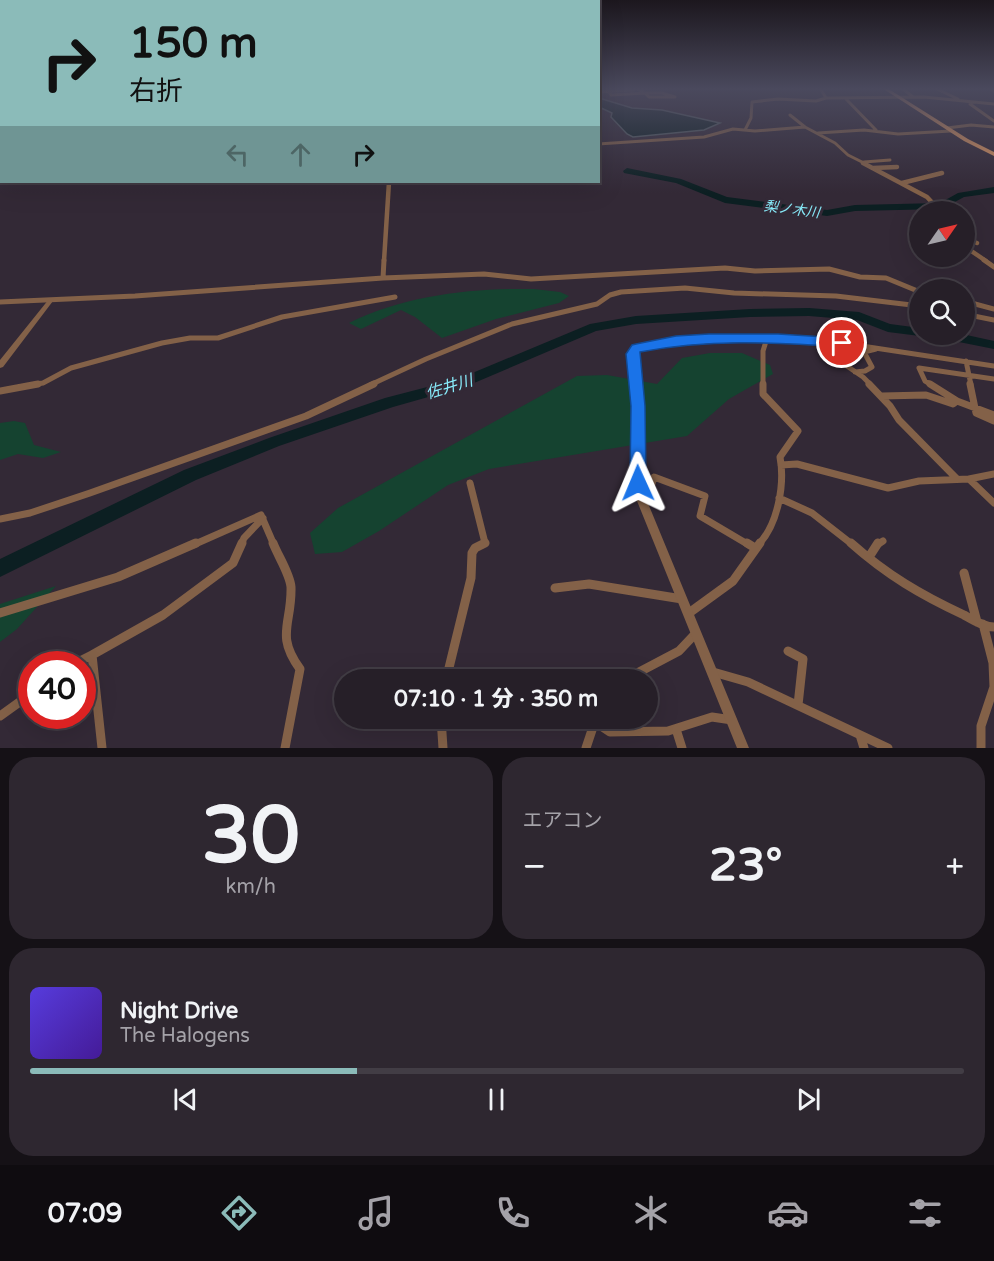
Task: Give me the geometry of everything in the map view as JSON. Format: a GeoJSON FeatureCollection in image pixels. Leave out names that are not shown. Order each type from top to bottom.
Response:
{"type":"FeatureCollection","features":[{"type":"Feature","properties":{"kind":"main road"},"geometry":{"type":"LineString","coordinates":[[938,123],[994,154]]}},
{"type":"Feature","properties":{"kind":"street"},"geometry":{"type":"LineString","coordinates":[[745,130],[749,123]]}},
{"type":"Feature","properties":{"kind":"street"},"geometry":{"type":"LineString","coordinates":[[800,123],[848,155],[931,201]]}},
{"type":"Feature","properties":{"kind":"street"},"geometry":{"type":"LineString","coordinates":[[869,123],[876,130]]}},
{"type":"Feature","properties":{"kind":"street"},"geometry":{"type":"LineString","coordinates":[[817,133],[876,130],[898,134],[949,130],[971,125],[994,127]]}},
{"type":"Feature","properties":{"kind":"street"},"geometry":{"type":"LineString","coordinates":[[600,144],[704,137],[731,130],[805,127]]}},
{"type":"Feature","properties":{"kind":"street"},"geometry":{"type":"LineString","coordinates":[[864,162],[890,160]]}},
{"type":"Feature","properties":{"kind":"street"},"geometry":{"type":"LineString","coordinates":[[873,168],[897,167]]}},
{"type":"Feature","properties":{"kind":"street"},"geometry":{"type":"LineString","coordinates":[[902,183],[942,173]]}},
{"type":"Feature","properties":{"kind":"street"},"geometry":{"type":"LineString","coordinates":[[383,278],[389,183]]}},
{"type":"Feature","properties":{"kind":"street"},"geometry":{"type":"LineString","coordinates":[[975,254],[994,267]]}},
{"type":"Feature","properties":{"kind":"street"},"geometry":{"type":"LineString","coordinates":[[0,302],[383,278],[484,274],[525,279],[725,268],[755,271],[822,268],[860,277],[886,278],[909,287]]}},
{"type":"Feature","properties":{"kind":"street"},"geometry":{"type":"LineString","coordinates":[[0,519],[30,513],[90,494],[306,416],[426,359],[512,324],[597,304],[610,295],[621,292],[685,288],[734,293],[836,296],[909,305]]}},
{"type":"Feature","properties":{"kind":"street"},"geometry":{"type":"LineString","coordinates":[[0,391],[43,383],[71,368],[162,343],[190,338],[218,338],[282,317],[395,297]]}},
{"type":"Feature","properties":{"kind":"street"},"geometry":{"type":"LineString","coordinates":[[0,365],[51,300]]}},
{"type":"Feature","properties":{"kind":"street"},"geometry":{"type":"LineString","coordinates":[[975,304],[994,309]]}},
{"type":"Feature","properties":{"kind":"street"},"geometry":{"type":"LineString","coordinates":[[975,316],[994,320]]}},
{"type":"Feature","properties":{"kind":"street"},"geometry":{"type":"LineString","coordinates":[[689,613],[733,581],[768,534],[779,498],[782,452],[798,431],[763,394],[763,351],[767,338]]}},
{"type":"Feature","properties":{"kind":"street"},"geometry":{"type":"LineString","coordinates":[[743,748],[646,513],[639,490],[638,406],[632,354],[634,350],[676,341],[767,338],[876,346],[994,366]]}},
{"type":"Feature","properties":{"kind":"street"},"geometry":{"type":"LineString","coordinates":[[824,341],[835,358],[882,396],[899,420],[957,479]]}},
{"type":"Feature","properties":{"kind":"street"},"geometry":{"type":"LineString","coordinates":[[852,372],[865,371],[872,367],[864,352],[876,349],[876,346]]}},
{"type":"Feature","properties":{"kind":"street"},"geometry":{"type":"LineString","coordinates":[[966,361],[976,413],[994,421]]}},
{"type":"Feature","properties":{"kind":"street"},"geometry":{"type":"LineString","coordinates":[[994,379],[919,368],[925,381],[957,401],[994,415]]}},
{"type":"Feature","properties":{"kind":"street"},"geometry":{"type":"LineString","coordinates":[[882,396],[926,395],[952,404],[957,401]]}},
{"type":"Feature","properties":{"kind":"street"},"geometry":{"type":"LineString","coordinates":[[782,465],[797,464],[888,488],[919,482],[969,479],[994,474]]}},
{"type":"Feature","properties":{"kind":"street"},"geometry":{"type":"LineString","coordinates":[[639,490],[649,494],[654,477],[705,496],[700,516],[756,548]]}},
{"type":"Feature","properties":{"kind":"street"},"geometry":{"type":"LineString","coordinates":[[969,479],[994,503]]}},
{"type":"Feature","properties":{"kind":"street"},"geometry":{"type":"LineString","coordinates":[[449,669],[471,578],[472,553],[475,548],[485,543],[470,483]]}},
{"type":"Feature","properties":{"kind":"street"},"geometry":{"type":"LineString","coordinates":[[779,498],[796,503],[827,520],[894,578],[927,598],[980,623],[994,627]]}},
{"type":"Feature","properties":{"kind":"street"},"geometry":{"type":"LineString","coordinates":[[0,613],[118,577],[261,514],[291,585],[285,641],[289,654],[300,669],[285,748]]}},
{"type":"Feature","properties":{"kind":"street"},"geometry":{"type":"LineString","coordinates":[[96,653],[163,615],[233,563],[244,538],[263,518]]}},
{"type":"Feature","properties":{"kind":"street"},"geometry":{"type":"LineString","coordinates":[[869,557],[878,543],[883,541]]}},
{"type":"Feature","properties":{"kind":"street"},"geometry":{"type":"LineString","coordinates":[[964,573],[993,663],[994,687],[981,726],[981,748]]}},
{"type":"Feature","properties":{"kind":"street"},"geometry":{"type":"LineString","coordinates":[[555,588],[566,585],[598,584],[609,588],[683,599]]}},
{"type":"Feature","properties":{"kind":"street"},"geometry":{"type":"LineString","coordinates":[[645,669],[679,651],[697,632]]}},
{"type":"Feature","properties":{"kind":"street"},"geometry":{"type":"LineString","coordinates":[[788,651],[803,659],[798,705]]}},
{"type":"Feature","properties":{"kind":"street"},"geometry":{"type":"LineString","coordinates":[[713,672],[748,682],[888,748]]}},
{"type":"Feature","properties":{"kind":"street"},"geometry":{"type":"LineString","coordinates":[[96,692],[102,748]]}},
{"type":"Feature","properties":{"kind":"street"},"geometry":{"type":"LineString","coordinates":[[0,716],[18,703]]}},
{"type":"Feature","properties":{"kind":"street"},"geometry":{"type":"LineString","coordinates":[[606,729],[610,732],[668,731],[712,717],[732,720]]}},
{"type":"Feature","properties":{"kind":"street"},"geometry":{"type":"LineString","coordinates":[[443,729],[443,748]]}},
{"type":"Feature","properties":{"kind":"street"},"geometry":{"type":"LineString","coordinates":[[586,748],[593,729]]}},
{"type":"Feature","properties":{"kind":"street"},"geometry":{"type":"LineString","coordinates":[[676,729],[682,748]]}},
{"type":"Feature","properties":{"kind":"street"},"geometry":{"type":"LineString","coordinates":[[860,735],[864,748]]}},
{"type":"Feature","properties":{"kind":"green space"},"geometry":{"type":"Polygon","coordinates":[[[534,289],[560,292],[569,296],[559,303],[496,319],[442,338],[415,317],[401,310],[361,329],[349,323],[393,306],[440,295],[487,290],[534,289]]]}},
{"type":"Feature","properties":{"kind":"green space"},"geometry":{"type":"Polygon","coordinates":[[[710,353],[742,353],[770,365],[773,374],[729,399],[687,436],[489,469],[448,485],[379,531],[342,552],[315,554],[310,533],[338,508],[577,376],[607,375],[657,384],[682,358],[710,353]]]}},
{"type":"Feature","properties":{"kind":"green space"},"geometry":{"type":"Polygon","coordinates":[[[14,421],[25,423],[34,445],[61,452],[43,458],[18,454],[0,460],[0,423],[14,421]]]}},
{"type":"Feature","properties":{"kind":"green space"},"geometry":{"type":"Polygon","coordinates":[[[56,586],[17,629],[0,642],[0,604],[56,586]]]}},
{"type":"Feature","properties":{"kind":"shaded area"},"geometry":{"type":"Polygon","coordinates":[[[617,123],[720,123],[704,130],[633,137],[617,123]]]}},
{"type":"Feature","properties":{"kind":"waterway","name":"梨ノ木川"},"geometry":{"type":"LineString","coordinates":[[627,171],[678,181],[725,200],[827,213],[855,208],[942,206],[961,195],[994,190]]}},
{"type":"Feature","properties":{"kind":"waterway","name":"佐井川"},"geometry":{"type":"LineString","coordinates":[[0,568],[190,475],[274,442],[390,402],[462,383],[594,327],[636,320],[809,312],[859,316],[888,328],[909,331]]}},
{"type":"Feature","properties":{"kind":"waterway","name":"佐井川"},"geometry":{"type":"LineString","coordinates":[[975,341],[994,345]]}},
{"type":"Feature","properties":{"kind":"route"},"geometry":{"type":"LineString","coordinates":[[638,483],[638,406],[632,354],[636,348],[676,341],[709,339],[778,338],[842,343]]}}]}
